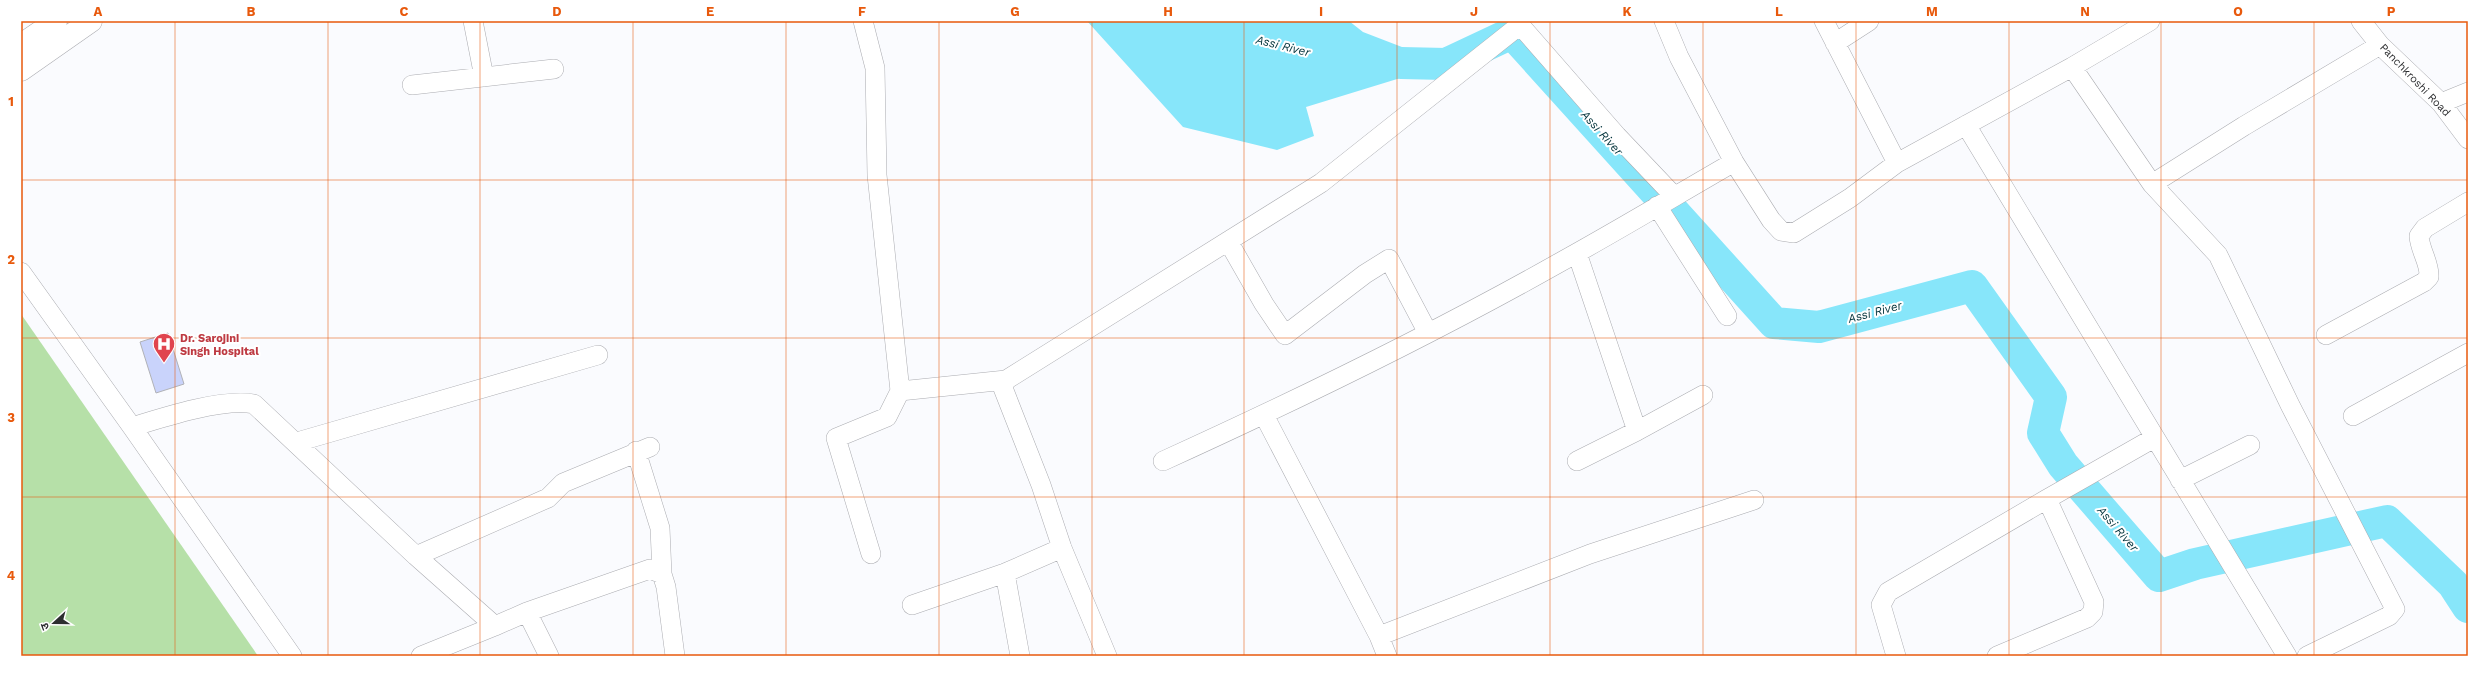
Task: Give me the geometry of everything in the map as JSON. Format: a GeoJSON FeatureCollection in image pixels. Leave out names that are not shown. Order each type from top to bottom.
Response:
{"type":"FeatureCollection","features":[{"type":"Feature","properties":{"kind":"main road"},"geometry":{"type":"LineString","coordinates":[[21,45],[56,21]]}},
{"type":"Feature","properties":{"kind":"main road"},"geometry":{"type":"LineString","coordinates":[[21,70],[91,21]]}},
{"type":"Feature","properties":{"kind":"street"},"geometry":{"type":"LineString","coordinates":[[473,21],[484,77]]}},
{"type":"Feature","properties":{"kind":"street"},"geometry":{"type":"LineString","coordinates":[[863,21],[875,68],[877,175],[900,391],[887,417],[836,438],[871,554]]}},
{"type":"Feature","properties":{"kind":"street"},"geometry":{"type":"LineString","coordinates":[[1664,21],[1679,57],[1734,162],[1771,220],[1781,231],[1794,233],[1850,198],[1897,163],[2072,67],[2150,21]]}},
{"type":"Feature","properties":{"kind":"street"},"geometry":{"type":"LineString","coordinates":[[1824,21],[1897,163]]}},
{"type":"Feature","properties":{"kind":"street"},"geometry":{"type":"LineString","coordinates":[[1835,43],[1869,21]]}},
{"type":"Feature","properties":{"kind":"street","name":"Panchkroshi Road"},"geometry":{"type":"LineString","coordinates":[[2361,21],[2380,45],[2441,103],[2468,139]]}},
{"type":"Feature","properties":{"kind":"street"},"geometry":{"type":"LineString","coordinates":[[900,391],[1006,380],[1321,183],[1520,25],[1617,136],[1674,196]]}},
{"type":"Feature","properties":{"kind":"street"},"geometry":{"type":"LineString","coordinates":[[2152,184],[2244,126],[2380,45]]}},
{"type":"Feature","properties":{"kind":"street"},"geometry":{"type":"LineString","coordinates":[[2072,67],[2152,184],[2218,254],[2290,405],[2395,609],[2389,616],[2308,656]]}},
{"type":"Feature","properties":{"kind":"street"},"geometry":{"type":"LineString","coordinates":[[412,85],[554,69]]}},
{"type":"Feature","properties":{"kind":"street"},"geometry":{"type":"LineString","coordinates":[[2441,103],[2468,92]]}},
{"type":"Feature","properties":{"kind":"street"},"geometry":{"type":"LineString","coordinates":[[1966,125],[2287,656]]}},
{"type":"Feature","properties":{"kind":"street"},"geometry":{"type":"LineString","coordinates":[[1163,461],[1264,415],[1428,333],[1577,253],[1734,162]]}},
{"type":"Feature","properties":{"kind":"street"},"geometry":{"type":"LineString","coordinates":[[2326,335],[2424,282],[2429,277],[2429,269],[2420,244],[2419,236],[2425,228],[2468,202]]}},
{"type":"Feature","properties":{"kind":"street"},"geometry":{"type":"LineString","coordinates":[[1657,206],[1727,316]]}},
{"type":"Feature","properties":{"kind":"street"},"geometry":{"type":"LineString","coordinates":[[1228,241],[1285,335],[1365,274],[1389,259],[1428,333]]}},
{"type":"Feature","properties":{"kind":"street"},"geometry":{"type":"LineString","coordinates":[[1577,253],[1637,431]]}},
{"type":"Feature","properties":{"kind":"street"},"geometry":{"type":"LineString","coordinates":[[21,272],[132,427],[292,656]]}},
{"type":"Feature","properties":{"kind":"street"},"geometry":{"type":"LineString","coordinates":[[2353,416],[2468,353]]}},
{"type":"Feature","properties":{"kind":"street"},"geometry":{"type":"LineString","coordinates":[[297,442],[598,355]]}},
{"type":"Feature","properties":{"kind":"street"},"geometry":{"type":"LineString","coordinates":[[1006,380],[1003,388],[1041,485],[1062,548],[1107,656]]}},
{"type":"Feature","properties":{"kind":"street"},"geometry":{"type":"LineString","coordinates":[[1577,461],[1637,431],[1703,395]]}},
{"type":"Feature","properties":{"kind":"street"},"geometry":{"type":"LineString","coordinates":[[132,427],[160,418],[242,402],[254,404],[297,442],[416,556],[495,626]]}},
{"type":"Feature","properties":{"kind":"street"},"geometry":{"type":"LineString","coordinates":[[1264,415],[1379,636],[1387,656]]}},
{"type":"Feature","properties":{"kind":"street"},"geometry":{"type":"LineString","coordinates":[[1896,656],[1881,605],[1888,592],[2154,438]]}},
{"type":"Feature","properties":{"kind":"street"},"geometry":{"type":"LineString","coordinates":[[2180,480],[2250,445]]}},
{"type":"Feature","properties":{"kind":"street"},"geometry":{"type":"LineString","coordinates":[[416,556],[548,498],[563,483],[644,449],[660,528],[662,574],[666,587],[675,656]]}},
{"type":"Feature","properties":{"kind":"street"},"geometry":{"type":"LineString","coordinates":[[1999,656],[2086,618],[2093,612],[2094,602],[2047,499]]}},
{"type":"Feature","properties":{"kind":"street"},"geometry":{"type":"LineString","coordinates":[[1379,636],[1590,554],[1754,500]]}},
{"type":"Feature","properties":{"kind":"street"},"geometry":{"type":"LineString","coordinates":[[912,604],[1005,574],[1062,548]]}},
{"type":"Feature","properties":{"kind":"street"},"geometry":{"type":"LineString","coordinates":[[421,656],[527,612],[650,569],[662,574]]}},
{"type":"Feature","properties":{"kind":"street"},"geometry":{"type":"LineString","coordinates":[[1005,574],[1020,656]]}},
{"type":"Feature","properties":{"kind":"street"},"geometry":{"type":"LineString","coordinates":[[527,612],[549,656]]}},
{"type":"Feature","properties":{"kind":"green space"},"geometry":{"type":"Polygon","coordinates":[[[21,314],[258,656],[21,656],[21,314]]]}},
{"type":"Feature","properties":{"kind":"water"},"geometry":{"type":"Polygon","coordinates":[[[1087,21],[1349,21],[1363,32],[1446,64],[1306,107],[1314,136],[1277,150],[1183,127],[1087,21]]]}},
{"type":"Feature","properties":{"kind":"building"},"geometry":{"type":"Polygon","coordinates":[[[168,333],[184,384],[156,393],[140,342],[168,333]]]}},
{"type":"Feature","properties":{"kind":"waterway","name":"Assi River"},"geometry":{"type":"LineString","coordinates":[[1401,63],[1446,64],[1512,33],[1774,323],[1819,327],[1972,286],[2051,397],[2043,433],[2063,465],[2159,576],[2195,564],[2387,521],[2453,584],[2468,607]]}},
{"type":"Feature","properties":{"kind":"place","name":"Dr. Sarojini Singh Hospital"},"geometry":{"type":"Point","coordinates":[164,364]}}]}
